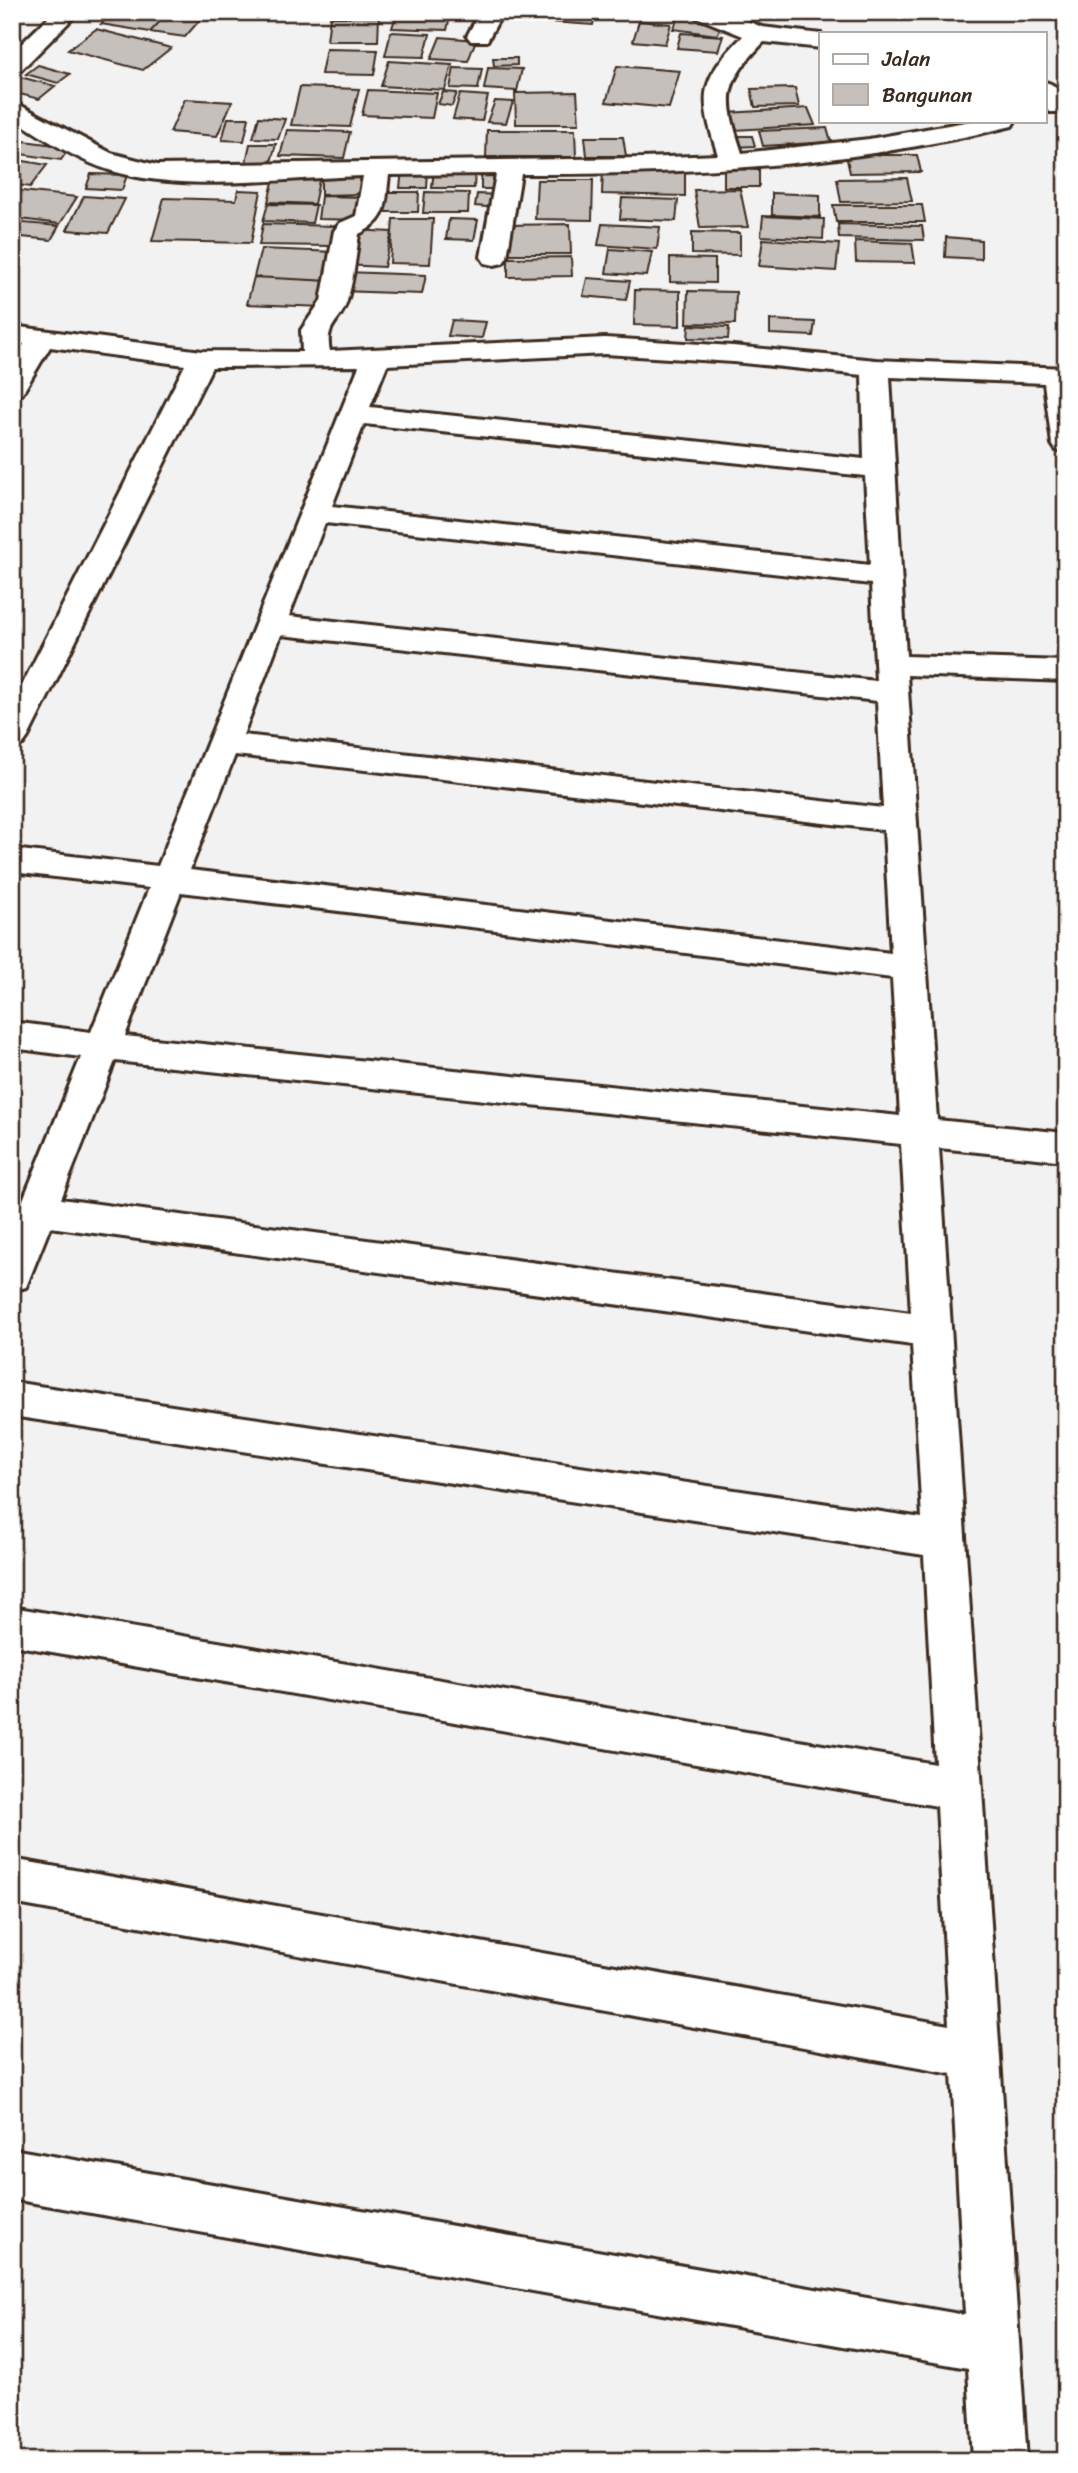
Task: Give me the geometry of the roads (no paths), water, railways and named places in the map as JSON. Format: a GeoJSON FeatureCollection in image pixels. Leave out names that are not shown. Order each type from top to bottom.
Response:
{"type":"FeatureCollection","features":[{"type":"Feature","properties":{"kind":"street"},"geometry":{"type":"LineString","coordinates":[[479,36],[492,12]]}},
{"type":"Feature","properties":{"kind":"street"},"geometry":{"type":"LineString","coordinates":[[704,12],[758,34],[819,41]]}},
{"type":"Feature","properties":{"kind":"street"},"geometry":{"type":"LineString","coordinates":[[12,66],[59,14]]}},
{"type":"Feature","properties":{"kind":"street"},"geometry":{"type":"LineString","coordinates":[[732,160],[716,111],[718,84],[729,62],[758,34]]}},
{"type":"Feature","properties":{"kind":"street"},"geometry":{"type":"LineString","coordinates":[[12,108],[74,145],[134,169],[180,174],[377,168],[645,166],[867,148],[945,135],[999,122]]}},
{"type":"Feature","properties":{"kind":"street"},"geometry":{"type":"LineString","coordinates":[[494,257],[510,167]]}},
{"type":"Feature","properties":{"kind":"street"},"geometry":{"type":"LineString","coordinates":[[318,360],[312,337],[319,321],[331,311],[347,231],[352,225],[364,223],[371,216],[377,168]]}},
{"type":"Feature","properties":{"kind":"street"},"geometry":{"type":"LineString","coordinates":[[12,334],[40,340],[202,359],[318,360],[605,346],[733,354],[876,368],[1062,376],[1066,444]]}},
{"type":"Feature","properties":{"kind":"street"},"geometry":{"type":"LineString","coordinates":[[12,388],[40,340]]}},
{"type":"Feature","properties":{"kind":"street"},"geometry":{"type":"LineString","coordinates":[[12,1276],[376,357]]}},
{"type":"Feature","properties":{"kind":"street"},"geometry":{"type":"LineString","coordinates":[[12,737],[202,359]]}},
{"type":"Feature","properties":{"kind":"street"},"geometry":{"type":"LineString","coordinates":[[876,368],[879,470],[1000,2461]]}},
{"type":"Feature","properties":{"kind":"street"},"geometry":{"type":"LineString","coordinates":[[354,414],[879,470]]}},
{"type":"Feature","properties":{"kind":"street"},"geometry":{"type":"LineString","coordinates":[[314,513],[886,576]]}},
{"type":"Feature","properties":{"kind":"street"},"geometry":{"type":"LineString","coordinates":[[271,624],[892,679],[1066,671]]}},
{"type":"Feature","properties":{"kind":"street"},"geometry":{"type":"LineString","coordinates":[[223,743],[901,821]]}},
{"type":"Feature","properties":{"kind":"street"},"geometry":{"type":"LineString","coordinates":[[12,860],[169,881],[911,968]]}},
{"type":"Feature","properties":{"kind":"street"},"geometry":{"type":"LineString","coordinates":[[12,1035],[921,1134],[1066,1147]]}},
{"type":"Feature","properties":{"kind":"street"},"geometry":{"type":"LineString","coordinates":[[38,1211],[933,1332]]}},
{"type":"Feature","properties":{"kind":"street"},"geometry":{"type":"LineString","coordinates":[[12,1399],[945,1540]]}},
{"type":"Feature","properties":{"kind":"street"},"geometry":{"type":"LineString","coordinates":[[12,1626],[960,1789]]}},
{"type":"Feature","properties":{"kind":"street"},"geometry":{"type":"LineString","coordinates":[[12,1881],[976,2054]]}},
{"type":"Feature","properties":{"kind":"street"},"geometry":{"type":"LineString","coordinates":[[12,2174],[994,2346]]}}]}
